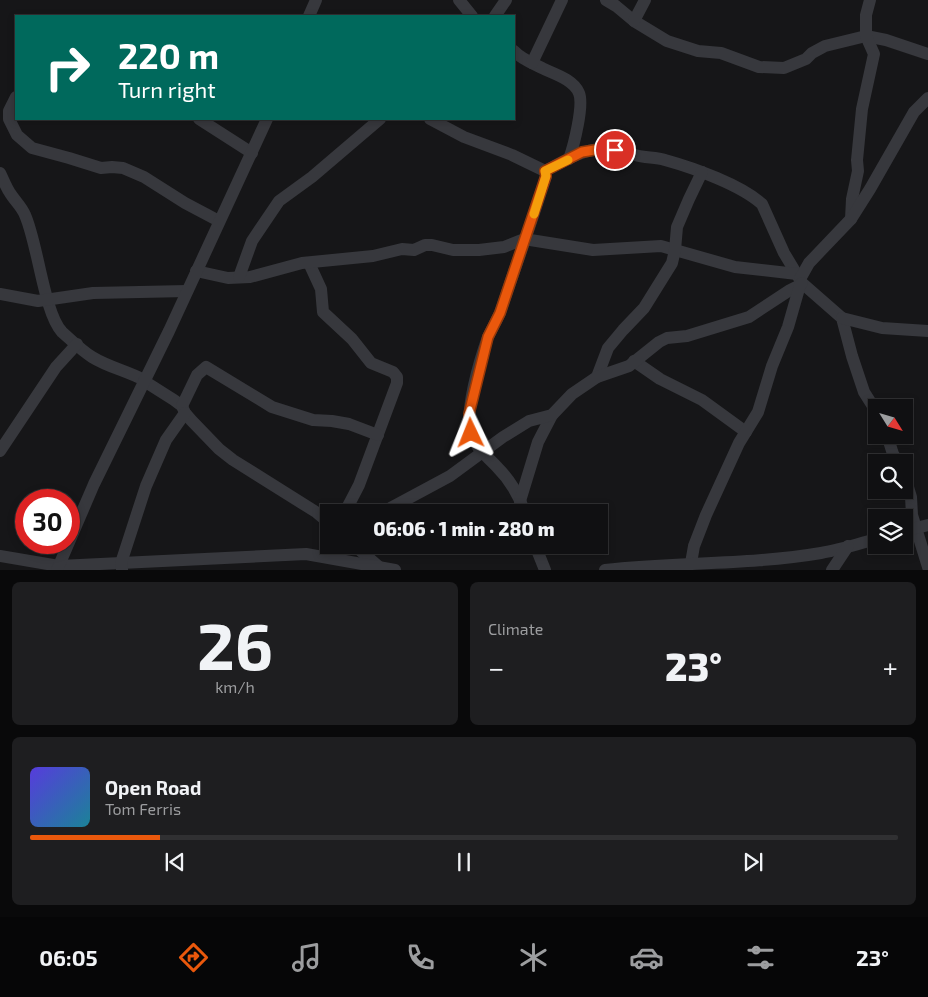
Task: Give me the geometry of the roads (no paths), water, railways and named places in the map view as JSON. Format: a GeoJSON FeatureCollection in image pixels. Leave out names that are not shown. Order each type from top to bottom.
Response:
{"type":"FeatureCollection","features":[{"type":"Feature","properties":{"kind":"street"},"geometry":{"type":"LineString","coordinates":[[309,15],[316,0]]}},
{"type":"Feature","properties":{"kind":"street"},"geometry":{"type":"LineString","coordinates":[[460,0],[471,15]]}},
{"type":"Feature","properties":{"kind":"street"},"geometry":{"type":"LineString","coordinates":[[532,63],[562,0]]}},
{"type":"Feature","properties":{"kind":"street"},"geometry":{"type":"LineString","coordinates":[[606,0],[634,21],[668,41],[698,51],[722,53],[759,67],[784,68],[806,59],[812,53],[825,46],[866,36],[886,40],[928,54]]}},
{"type":"Feature","properties":{"kind":"street"},"geometry":{"type":"LineString","coordinates":[[634,21],[646,0]]}},
{"type":"Feature","properties":{"kind":"street"},"geometry":{"type":"LineString","coordinates":[[851,219],[852,199],[858,172],[857,160],[862,109],[874,54],[866,36],[866,15],[870,0]]}},
{"type":"Feature","properties":{"kind":"street"},"geometry":{"type":"LineString","coordinates":[[515,51],[532,63],[563,78],[575,87],[580,94],[577,134],[570,158]]}},
{"type":"Feature","properties":{"kind":"street"},"geometry":{"type":"LineString","coordinates":[[523,504],[538,442],[552,415],[572,394],[597,377],[629,366],[654,345],[668,338],[686,336],[749,317],[790,290],[800,280],[810,263],[851,219],[875,182],[914,112],[928,98]]}},
{"type":"Feature","properties":{"kind":"street"},"geometry":{"type":"LineString","coordinates":[[15,99],[4,120],[32,148],[101,168],[123,168],[144,177],[185,203],[219,221]]}},
{"type":"Feature","properties":{"kind":"street"},"geometry":{"type":"LineString","coordinates":[[201,120],[252,152]]}},
{"type":"Feature","properties":{"kind":"street"},"geometry":{"type":"LineString","coordinates":[[58,568],[94,484],[169,331],[267,120]]}},
{"type":"Feature","properties":{"kind":"street"},"geometry":{"type":"LineString","coordinates":[[239,277],[252,241],[279,201],[312,177],[379,120]]}},
{"type":"Feature","properties":{"kind":"street"},"geometry":{"type":"LineString","coordinates":[[432,120],[464,137],[512,155],[545,171]]}},
{"type":"Feature","properties":{"kind":"street"},"geometry":{"type":"LineString","coordinates":[[545,171],[582,152],[601,149],[664,159],[702,172],[733,186],[762,204],[784,253],[800,280],[842,318],[882,328],[928,331]]}},
{"type":"Feature","properties":{"kind":"street"},"geometry":{"type":"LineString","coordinates":[[521,504],[503,474],[481,453],[471,433],[469,414],[488,337],[500,313],[546,176],[545,171]]}},
{"type":"Feature","properties":{"kind":"street"},"geometry":{"type":"LineString","coordinates":[[0,172],[10,192],[25,214],[36,246],[56,325],[91,356],[129,372],[174,400],[219,449],[233,460],[320,515]]}},
{"type":"Feature","properties":{"kind":"street"},"geometry":{"type":"LineString","coordinates":[[597,377],[608,348],[644,308],[672,263],[677,227],[688,199],[702,172]]}},
{"type":"Feature","properties":{"kind":"street"},"geometry":{"type":"LineString","coordinates":[[196,271],[228,278],[239,277],[257,275],[309,263],[373,256],[402,249],[414,250],[432,245],[460,251],[496,249],[524,239],[593,250],[655,246],[736,267],[800,280]]}},
{"type":"Feature","properties":{"kind":"street"},"geometry":{"type":"LineString","coordinates":[[309,263],[321,289],[323,312],[352,339],[371,363],[393,372],[397,376],[398,383],[359,485],[349,504]]}},
{"type":"Feature","properties":{"kind":"street"},"geometry":{"type":"LineString","coordinates":[[690,563],[694,546],[706,515],[746,432],[758,412],[772,366],[788,327],[800,280]]}},
{"type":"Feature","properties":{"kind":"street"},"geometry":{"type":"LineString","coordinates":[[0,294],[38,301],[92,293],[187,291]]}},
{"type":"Feature","properties":{"kind":"street"},"geometry":{"type":"LineString","coordinates":[[842,318],[852,356],[864,392],[868,399]]}},
{"type":"Feature","properties":{"kind":"street"},"geometry":{"type":"LineString","coordinates":[[0,451],[56,367],[77,344]]}},
{"type":"Feature","properties":{"kind":"street"},"geometry":{"type":"LineString","coordinates":[[634,361],[660,378],[702,400],[746,432]]}},
{"type":"Feature","properties":{"kind":"street"},"geometry":{"type":"LineString","coordinates":[[122,566],[146,486],[166,440],[183,410],[197,375],[206,367],[272,407],[314,420],[349,424],[378,435]]}},
{"type":"Feature","properties":{"kind":"street"},"geometry":{"type":"LineString","coordinates":[[398,504],[450,476],[529,420],[552,415]]}},
{"type":"Feature","properties":{"kind":"street"},"geometry":{"type":"LineString","coordinates":[[911,499],[912,515],[928,567]]}},
{"type":"Feature","properties":{"kind":"street"},"geometry":{"type":"LineString","coordinates":[[605,570],[812,554],[868,541]]}},
{"type":"Feature","properties":{"kind":"street"},"geometry":{"type":"LineString","coordinates":[[832,570],[848,546]]}},
{"type":"Feature","properties":{"kind":"street"},"geometry":{"type":"LineString","coordinates":[[0,556],[58,568],[122,566],[306,554],[336,565],[378,566],[395,570]]}},
{"type":"Feature","properties":{"kind":"street"},"geometry":{"type":"LineString","coordinates":[[364,554],[378,566]]}},
{"type":"Feature","properties":{"kind":"street"},"geometry":{"type":"LineString","coordinates":[[539,554],[545,570]]}}]}
